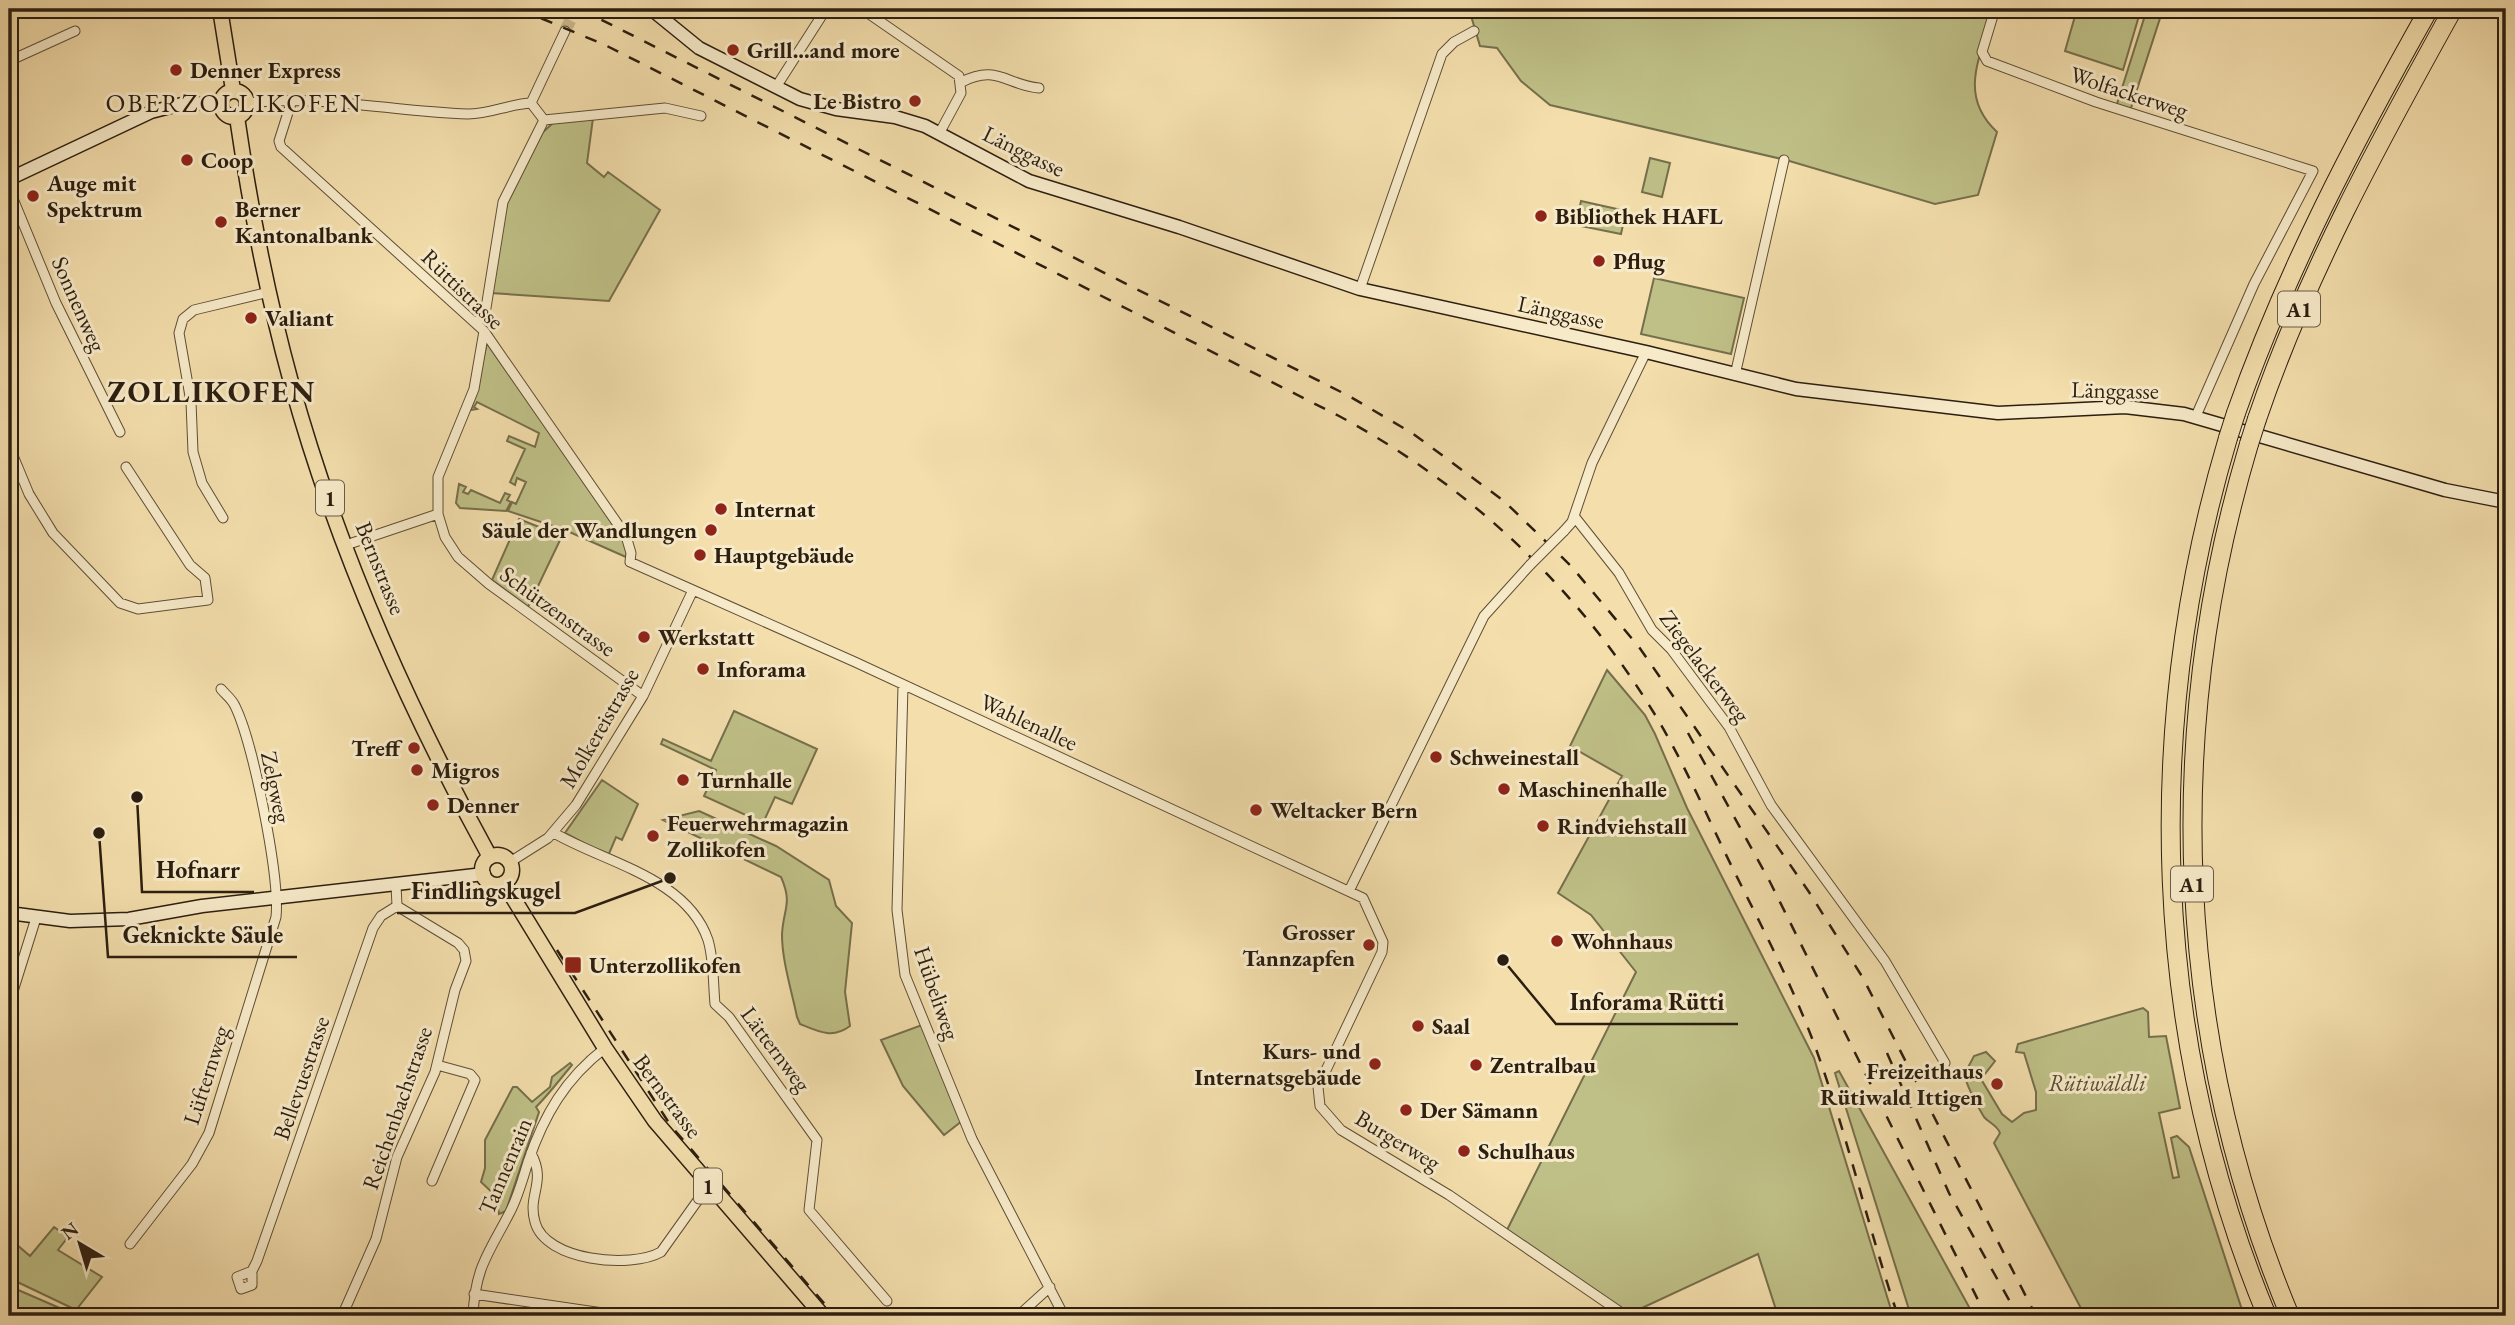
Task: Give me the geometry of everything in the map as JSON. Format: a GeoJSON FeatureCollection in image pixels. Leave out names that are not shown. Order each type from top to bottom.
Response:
{"type":"FeatureCollection","features":[{"type":"Feature","properties":{"kind":"highway","name":"A1"},"geometry":{"type":"LineString","coordinates":[[2267,1316],[2231,1222],[2198,1098],[2179,985],[2171,889],[2170,773],[2180,656],[2199,546],[2228,438],[2272,316],[2312,229],[2429,9]]}},
{"type":"Feature","properties":{"kind":"highway","name":"A1"},"geometry":{"type":"LineString","coordinates":[[2290,1316],[2252,1215],[2223,1112],[2204,1009],[2192,889],[2192,774],[2199,682],[2216,573],[2249,444],[2292,324],[2336,226],[2453,9]]}},
{"type":"Feature","properties":{"kind":"main road"},"geometry":{"type":"LineString","coordinates":[[220,9],[233,90]]}},
{"type":"Feature","properties":{"kind":"main road"},"geometry":{"type":"LineString","coordinates":[[233,90],[243,93],[247,103],[243,113],[237,117],[225,114],[221,103],[224,94],[233,90]]}},
{"type":"Feature","properties":{"kind":"main road","name":"Bernstrasse"},"geometry":{"type":"LineString","coordinates":[[237,117],[269,292],[292,385],[346,545],[417,713],[490,857]]}},
{"type":"Feature","properties":{"kind":"main road"},"geometry":{"type":"LineString","coordinates":[[499,855],[510,862],[512,874],[504,883],[492,883],[484,874],[484,865],[490,857],[499,855]]}},
{"type":"Feature","properties":{"kind":"main road","name":"Bernstrasse"},"geometry":{"type":"LineString","coordinates":[[504,883],[605,1048],[655,1121],[822,1316]]}},
{"type":"Feature","properties":{"kind":"street","name":"Länggasse"},"geometry":{"type":"LineString","coordinates":[[651,9],[699,48],[817,105],[904,120],[940,132],[1030,181],[1360,289],[1808,391],[1998,413],[2125,407],[2196,416],[2445,490],[2506,502]]}},
{"type":"Feature","properties":{"kind":"street"},"geometry":{"type":"LineString","coordinates":[[776,87],[826,9]]}},
{"type":"Feature","properties":{"kind":"street"},"geometry":{"type":"LineString","coordinates":[[862,9],[948,66],[962,82],[961,93],[940,132]]}},
{"type":"Feature","properties":{"kind":"street","name":"Wolfackerweg"},"geometry":{"type":"LineString","coordinates":[[1995,9],[1983,52],[1987,61],[2096,102],[2313,171],[2245,302],[2196,416]]}},
{"type":"Feature","properties":{"kind":"street"},"geometry":{"type":"LineString","coordinates":[[1360,289],[1442,54],[1454,42],[1474,30]]}},
{"type":"Feature","properties":{"kind":"street"},"geometry":{"type":"LineString","coordinates":[[9,61],[75,31]]}},
{"type":"Feature","properties":{"kind":"street"},"geometry":{"type":"LineString","coordinates":[[531,103],[565,31]]}},
{"type":"Feature","properties":{"kind":"street"},"geometry":{"type":"LineString","coordinates":[[962,82],[984,74],[996,74],[1039,88]]}},
{"type":"Feature","properties":{"kind":"street"},"geometry":{"type":"LineString","coordinates":[[247,103],[292,100],[468,114],[531,103]]}},
{"type":"Feature","properties":{"kind":"street","name":"Rüttistrasse"},"geometry":{"type":"LineString","coordinates":[[292,100],[280,145],[480,328],[626,537],[631,549],[630,562]]}},
{"type":"Feature","properties":{"kind":"street"},"geometry":{"type":"LineString","coordinates":[[9,178],[151,112],[182,104],[221,103]]}},
{"type":"Feature","properties":{"kind":"street"},"geometry":{"type":"LineString","coordinates":[[531,103],[544,120],[665,108],[701,116]]}},
{"type":"Feature","properties":{"kind":"street","name":"Schützenstrasse"},"geometry":{"type":"LineString","coordinates":[[544,120],[503,202],[486,308],[480,328],[474,389],[438,477],[438,514],[445,537],[466,564],[643,696]]}},
{"type":"Feature","properties":{"kind":"street"},"geometry":{"type":"LineString","coordinates":[[1735,375],[1784,160]]}},
{"type":"Feature","properties":{"kind":"street","name":"Sonnenweg"},"geometry":{"type":"LineString","coordinates":[[9,189],[56,303],[120,432]]}},
{"type":"Feature","properties":{"kind":"street"},"geometry":{"type":"LineString","coordinates":[[223,519],[202,483],[194,460],[191,402],[179,328],[186,316],[194,310],[269,292]]}},
{"type":"Feature","properties":{"kind":"street"},"geometry":{"type":"LineString","coordinates":[[1349,891],[1484,616],[1564,531],[1574,516],[1595,456],[1646,352]]}},
{"type":"Feature","properties":{"kind":"street"},"geometry":{"type":"LineString","coordinates":[[9,446],[29,494],[53,533],[120,603],[138,609],[208,600],[205,578],[190,565],[126,467]]}},
{"type":"Feature","properties":{"kind":"street"},"geometry":{"type":"LineString","coordinates":[[346,545],[438,514]]}},
{"type":"Feature","properties":{"kind":"street","name":"Ziegelackerweg"},"geometry":{"type":"LineString","coordinates":[[1574,516],[1619,573],[1653,630],[1671,649],[1729,727],[1771,805],[1885,961],[1945,1063]]}},
{"type":"Feature","properties":{"kind":"street","name":"Wahlenallee"},"geometry":{"type":"LineString","coordinates":[[630,562],[1349,891]]}},
{"type":"Feature","properties":{"kind":"street","name":"Molkereistrasse"},"geometry":{"type":"LineString","coordinates":[[510,862],[554,833],[582,797],[643,696],[693,590]]}},
{"type":"Feature","properties":{"kind":"street","name":"Hübeliweg"},"geometry":{"type":"LineString","coordinates":[[903,685],[897,910],[905,975],[972,1139],[1064,1316]]}},
{"type":"Feature","properties":{"kind":"street","name":"Zelgweg"},"geometry":{"type":"LineString","coordinates":[[221,689],[233,703],[242,723],[258,788],[277,898]]}},
{"type":"Feature","properties":{"kind":"street","name":"Lätternweg"},"geometry":{"type":"LineString","coordinates":[[554,833],[670,889],[694,911],[709,942],[715,1004],[729,1017],[817,1140],[809,1210],[887,1301]]}},
{"type":"Feature","properties":{"kind":"street"},"geometry":{"type":"LineString","coordinates":[[9,913],[79,921],[130,919],[172,910],[484,874]]}},
{"type":"Feature","properties":{"kind":"street"},"geometry":{"type":"LineString","coordinates":[[396,885],[397,906]]}},
{"type":"Feature","properties":{"kind":"street","name":"Burgerweg"},"geometry":{"type":"LineString","coordinates":[[1349,891],[1363,898],[1383,947],[1378,963],[1318,1087],[1318,1100],[1324,1112],[1351,1136],[1449,1195],[1626,1316]]}},
{"type":"Feature","properties":{"kind":"street","name":"Lüfternweg"},"geometry":{"type":"LineString","coordinates":[[130,1244],[192,1164],[209,1133],[276,917],[277,898]]}},
{"type":"Feature","properties":{"kind":"street","name":"Reichenbachstrasse"},"geometry":{"type":"LineString","coordinates":[[342,1316],[376,1239],[397,1157],[437,1065],[455,990],[466,961],[464,950],[397,906]]}},
{"type":"Feature","properties":{"kind":"street","name":"Bellevuestrasse"},"geometry":{"type":"LineString","coordinates":[[252,1271],[373,928],[381,916],[397,906]]}},
{"type":"Feature","properties":{"kind":"street"},"geometry":{"type":"LineString","coordinates":[[9,1004],[36,918]]}},
{"type":"Feature","properties":{"kind":"street","name":"Tannenrain"},"geometry":{"type":"LineString","coordinates":[[473,1316],[474,1294],[481,1266],[510,1213],[544,1120],[565,1085],[605,1048]]}},
{"type":"Feature","properties":{"kind":"street"},"geometry":{"type":"LineString","coordinates":[[432,1181],[475,1080],[470,1074],[437,1065]]}},
{"type":"Feature","properties":{"kind":"street"},"geometry":{"type":"LineString","coordinates":[[531,1153],[540,1180],[533,1210],[537,1230],[552,1246],[586,1256],[620,1261],[649,1259],[661,1252],[708,1186]]}},
{"type":"Feature","properties":{"kind":"street"},"geometry":{"type":"LineString","coordinates":[[1018,1316],[1050,1287]]}},
{"type":"Feature","properties":{"kind":"street"},"geometry":{"type":"LineString","coordinates":[[474,1294],[623,1316]]}},
{"type":"Feature","properties":{"kind":"green space"},"geometry":{"type":"Polygon","coordinates":[[[1469,9],[1995,9],[1979,58],[1975,88],[1985,118],[1997,132],[1978,195],[1935,204],[1786,160],[1550,105],[1521,81],[1497,48],[1480,46],[1469,9]]]}},
{"type":"Feature","properties":{"kind":"green space"},"geometry":{"type":"Polygon","coordinates":[[[2077,9],[2141,9],[2123,70],[2065,51],[2077,9]]]}},
{"type":"Feature","properties":{"kind":"green space"},"geometry":{"type":"Polygon","coordinates":[[[2147,9],[2163,9],[2130,111],[2116,107],[2147,9]]]}},
{"type":"Feature","properties":{"kind":"green space"},"geometry":{"type":"Polygon","coordinates":[[[593,118],[587,163],[604,177],[608,172],[660,210],[609,301],[491,293],[507,203],[542,133],[553,123],[593,118]]]}},
{"type":"Feature","properties":{"kind":"green space"},"geometry":{"type":"Polygon","coordinates":[[[1650,158],[1670,163],[1662,197],[1642,192],[1650,158]]]}},
{"type":"Feature","properties":{"kind":"green space"},"geometry":{"type":"Polygon","coordinates":[[[1581,201],[1626,211],[1621,234],[1576,225],[1581,201]]]}},
{"type":"Feature","properties":{"kind":"green space"},"geometry":{"type":"Polygon","coordinates":[[[1654,278],[1744,298],[1731,354],[1641,334],[1654,278]]]}},
{"type":"Feature","properties":{"kind":"green space"},"geometry":{"type":"Polygon","coordinates":[[[487,343],[624,538],[628,549],[626,557],[565,530],[508,511],[512,502],[516,504],[526,482],[517,478],[515,485],[510,482],[525,449],[507,441],[509,436],[535,447],[539,433],[477,402],[474,407],[477,409],[471,410],[487,343]]]}},
{"type":"Feature","properties":{"kind":"green space"},"geometry":{"type":"Polygon","coordinates":[[[459,484],[466,487],[463,492],[468,494],[471,490],[500,503],[505,493],[510,495],[507,500],[511,502],[506,511],[460,508],[456,503],[459,484]]]}},
{"type":"Feature","properties":{"kind":"green space"},"geometry":{"type":"Polygon","coordinates":[[[519,519],[562,536],[528,607],[492,580],[519,519]]]}},
{"type":"Feature","properties":{"kind":"green space"},"geometry":{"type":"Polygon","coordinates":[[[1607,670],[1645,715],[1687,808],[1814,1058],[1893,1316],[1778,1316],[1758,1254],[1629,1314],[1507,1230],[1636,972],[1591,915],[1558,893],[1622,776],[1570,746],[1607,670]]]}},
{"type":"Feature","properties":{"kind":"green space"},"geometry":{"type":"Polygon","coordinates":[[[734,711],[817,749],[792,804],[775,797],[763,823],[704,796],[716,770],[661,744],[663,739],[711,761],[734,711]]]}},
{"type":"Feature","properties":{"kind":"green space"},"geometry":{"type":"Polygon","coordinates":[[[602,780],[638,804],[622,840],[616,837],[608,856],[565,833],[602,780]]]}},
{"type":"Feature","properties":{"kind":"green space"},"geometry":{"type":"Polygon","coordinates":[[[699,811],[776,846],[829,880],[836,906],[852,923],[845,992],[850,1026],[832,1033],[820,1032],[800,1024],[784,955],[782,935],[787,900],[781,877],[663,820],[699,811]]]}},
{"type":"Feature","properties":{"kind":"green space","name":"Rütiwäldli"},"geometry":{"type":"Polygon","coordinates":[[[2143,1008],[2148,1012],[2149,1037],[2166,1036],[2180,1108],[2159,1113],[2173,1178],[2179,1177],[2171,1138],[2177,1136],[2189,1147],[2244,1316],[2085,1316],[1994,1143],[1999,1130],[1984,1117],[1964,1075],[1974,1056],[1986,1052],[1995,1061],[1981,1079],[2002,1114],[2012,1122],[2024,1113],[2036,1110],[2036,1092],[2024,1053],[2016,1052],[2018,1044],[2143,1008]]]}},
{"type":"Feature","properties":{"kind":"green space"},"geometry":{"type":"Polygon","coordinates":[[[922,1025],[962,1121],[944,1135],[903,1086],[881,1040],[922,1025]]]}},
{"type":"Feature","properties":{"kind":"green space"},"geometry":{"type":"Polygon","coordinates":[[[570,1063],[572,1065],[536,1107],[539,1112],[506,1211],[499,1214],[496,1196],[481,1182],[485,1168],[485,1140],[513,1087],[517,1087],[532,1102],[550,1087],[552,1077],[570,1063]]]}},
{"type":"Feature","properties":{"kind":"green space"},"geometry":{"type":"Polygon","coordinates":[[[1839,1071],[1974,1316],[1911,1316],[1835,1073],[1839,1071]]]}},
{"type":"Feature","properties":{"kind":"green space"},"geometry":{"type":"Polygon","coordinates":[[[54,1227],[68,1237],[58,1250],[102,1277],[76,1310],[9,1278],[9,1238],[30,1256],[54,1227]]]}},
{"type":"Feature","properties":{"kind":"green space"},"geometry":{"type":"Polygon","coordinates":[[[9,1286],[78,1316],[9,1316],[9,1286]]]}},
{"type":"Feature","properties":{"kind":"tunnel"},"geometry":{"type":"LineString","coordinates":[[565,31],[576,9]]}},
{"type":"Feature","properties":{"kind":"railway"},"geometry":{"type":"LineString","coordinates":[[519,9],[605,45],[1339,416],[1434,475],[1519,546],[1557,585],[1627,671],[1657,718],[1686,772],[1807,1025],[1838,1115],[1898,1316]]}},
{"type":"Feature","properties":{"kind":"railway"},"geometry":{"type":"LineString","coordinates":[[580,9],[1349,396],[1412,433],[1504,501],[1571,566],[1639,647],[1809,892],[1863,978],[2036,1316]]}},
{"type":"Feature","properties":{"kind":"railway"},"geometry":{"type":"LineString","coordinates":[[1688,733],[1770,882],[1986,1316]]}},
{"type":"Feature","properties":{"kind":"railway"},"geometry":{"type":"LineString","coordinates":[[557,950],[671,1126],[835,1316]]}},
{"type":"Feature","properties":{"kind":"railway"},"geometry":{"type":"LineString","coordinates":[[1887,1053],[1949,1193],[2018,1316]]}},
{"type":"Feature","properties":{"kind":"place","name":"Grill...and more"},"geometry":{"type":"Point","coordinates":[733,50]}},
{"type":"Feature","properties":{"kind":"place","name":"Denner Express"},"geometry":{"type":"Point","coordinates":[176,70]}},
{"type":"Feature","properties":{"kind":"place","name":"Le Bistro"},"geometry":{"type":"Point","coordinates":[915,101]}},
{"type":"Feature","properties":{"kind":"place","name":"Coop"},"geometry":{"type":"Point","coordinates":[187,160]}},
{"type":"Feature","properties":{"kind":"place","name":"Auge mit Spektrum"},"geometry":{"type":"Point","coordinates":[33,196]}},
{"type":"Feature","properties":{"kind":"place","name":"Bibliothek HAFL"},"geometry":{"type":"Point","coordinates":[1541,216]}},
{"type":"Feature","properties":{"kind":"place","name":"Berner Kantonalbank"},"geometry":{"type":"Point","coordinates":[221,222]}},
{"type":"Feature","properties":{"kind":"place","name":"Pflug"},"geometry":{"type":"Point","coordinates":[1599,261]}},
{"type":"Feature","properties":{"kind":"place","name":"Valiant"},"geometry":{"type":"Point","coordinates":[251,318]}},
{"type":"Feature","properties":{"kind":"place","name":"Internat"},"geometry":{"type":"Point","coordinates":[721,509]}},
{"type":"Feature","properties":{"kind":"place","name":"Säule der Wandlungen"},"geometry":{"type":"Point","coordinates":[711,530]}},
{"type":"Feature","properties":{"kind":"place","name":"Hauptgebäude"},"geometry":{"type":"Point","coordinates":[700,555]}},
{"type":"Feature","properties":{"kind":"place","name":"Werkstatt"},"geometry":{"type":"Point","coordinates":[644,637]}},
{"type":"Feature","properties":{"kind":"place","name":"Inforama"},"geometry":{"type":"Point","coordinates":[703,669]}},
{"type":"Feature","properties":{"kind":"place","name":"Treff"},"geometry":{"type":"Point","coordinates":[414,748]}},
{"type":"Feature","properties":{"kind":"place","name":"Schweinestall"},"geometry":{"type":"Point","coordinates":[1436,757]}},
{"type":"Feature","properties":{"kind":"place","name":"Migros"},"geometry":{"type":"Point","coordinates":[417,770]}},
{"type":"Feature","properties":{"kind":"place","name":"Turnhalle"},"geometry":{"type":"Point","coordinates":[683,780]}},
{"type":"Feature","properties":{"kind":"place","name":"Maschinenhalle"},"geometry":{"type":"Point","coordinates":[1504,789]}},
{"type":"Feature","properties":{"kind":"place","name":"Hofnarr"},"geometry":{"type":"Point","coordinates":[137,797]}},
{"type":"Feature","properties":{"kind":"place","name":"Denner"},"geometry":{"type":"Point","coordinates":[433,805]}},
{"type":"Feature","properties":{"kind":"place","name":"Weltacker Bern"},"geometry":{"type":"Point","coordinates":[1256,810]}},
{"type":"Feature","properties":{"kind":"place","name":"Rindviehstall"},"geometry":{"type":"Point","coordinates":[1543,826]}},
{"type":"Feature","properties":{"kind":"place","name":"Geknickte Säule"},"geometry":{"type":"Point","coordinates":[99,833]}},
{"type":"Feature","properties":{"kind":"place","name":"Feuerwehrmagazin Zollikofen"},"geometry":{"type":"Point","coordinates":[653,836]}},
{"type":"Feature","properties":{"kind":"place","name":"Findlingskugel"},"geometry":{"type":"Point","coordinates":[670,878]}},
{"type":"Feature","properties":{"kind":"place","name":"Wohnhaus"},"geometry":{"type":"Point","coordinates":[1557,941]}},
{"type":"Feature","properties":{"kind":"place","name":"Grosser Tannzapfen"},"geometry":{"type":"Point","coordinates":[1369,945]}},
{"type":"Feature","properties":{"kind":"place","name":"Inforama Rütti"},"geometry":{"type":"Point","coordinates":[1503,960]}},
{"type":"Feature","properties":{"kind":"place","name":"Unterzollikofen"},"geometry":{"type":"Point","coordinates":[573,965]}},
{"type":"Feature","properties":{"kind":"place","name":"Saal"},"geometry":{"type":"Point","coordinates":[1418,1026]}},
{"type":"Feature","properties":{"kind":"place","name":"Kurs- und Internatsgebäude"},"geometry":{"type":"Point","coordinates":[1375,1064]}},
{"type":"Feature","properties":{"kind":"place","name":"Zentralbau"},"geometry":{"type":"Point","coordinates":[1476,1065]}},
{"type":"Feature","properties":{"kind":"place","name":"Freizeithaus Rütiwald Ittigen"},"geometry":{"type":"Point","coordinates":[1997,1084]}},
{"type":"Feature","properties":{"kind":"place","name":"Der Sämann"},"geometry":{"type":"Point","coordinates":[1406,1110]}},
{"type":"Feature","properties":{"kind":"place","name":"Schulhaus"},"geometry":{"type":"Point","coordinates":[1464,1151]}},
{"type":"Feature","properties":{"kind":"district","name":"OBERZOLLIKOFEN"},"geometry":{"type":"Point","coordinates":[234,103]}},
{"type":"Feature","properties":{"kind":"district","name":"ZOLLIKOFEN"},"geometry":{"type":"Point","coordinates":[212,391]}}]}
